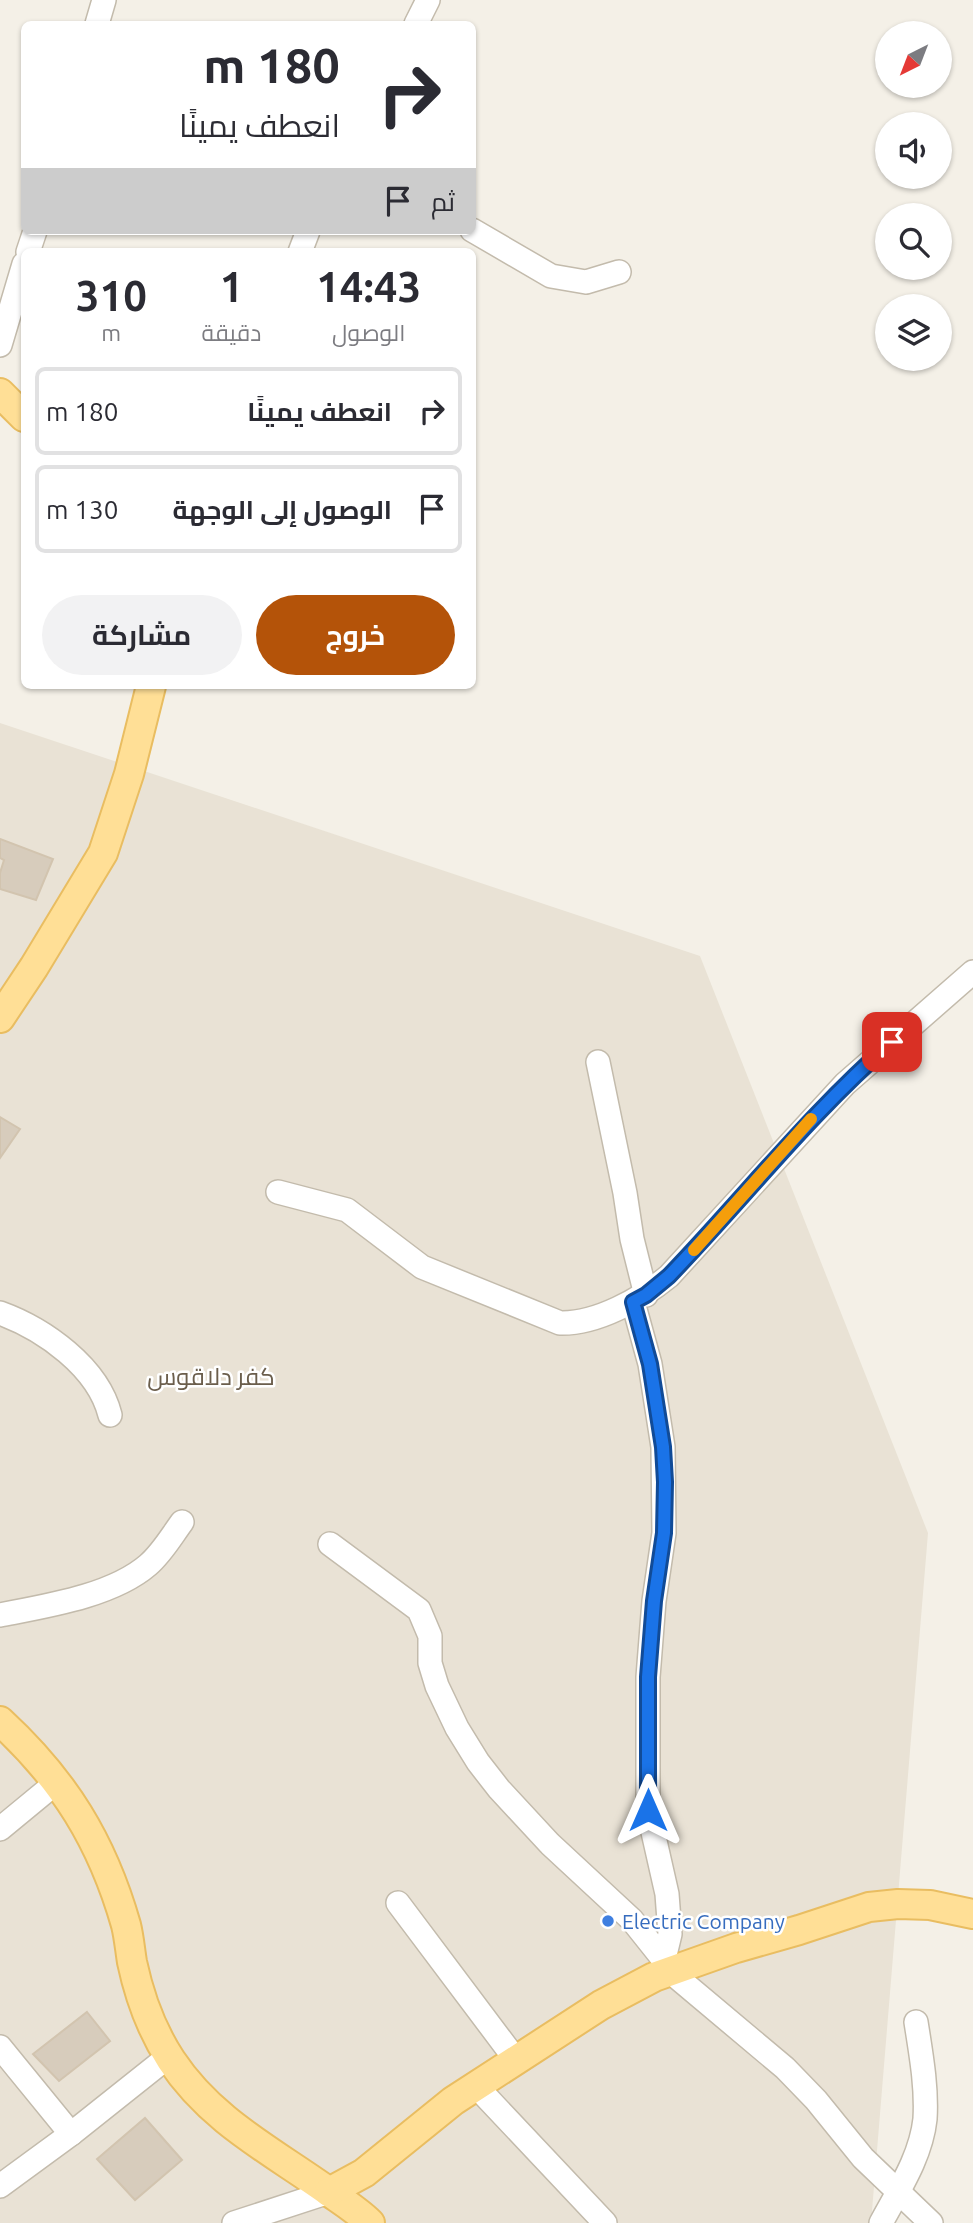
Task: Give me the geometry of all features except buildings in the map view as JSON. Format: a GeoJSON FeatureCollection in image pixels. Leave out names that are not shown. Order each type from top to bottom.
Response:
{"type":"FeatureCollection","features":[{"type":"Feature","properties":{"kind":"main road"},"geometry":{"type":"LineString","coordinates":[[0,393],[21,414]]}},
{"type":"Feature","properties":{"kind":"main road"},"geometry":{"type":"LineString","coordinates":[[0,1018],[103,853],[129,774],[150,689]]}},
{"type":"Feature","properties":{"kind":"main road"},"geometry":{"type":"LineString","coordinates":[[0,1721],[33,1752],[82,1819],[107,1867],[126,1927],[132,1963],[142,1996],[169,2056],[195,2092],[222,2118],[370,2223]]}},
{"type":"Feature","properties":{"kind":"main road"},"geometry":{"type":"LineString","coordinates":[[329,2192],[365,2173],[453,2101],[667,1965],[869,1907],[930,1905],[973,1914]]}},
{"type":"Feature","properties":{"kind":"street"},"geometry":{"type":"LineString","coordinates":[[98,21],[104,0]]}},
{"type":"Feature","properties":{"kind":"street"},"geometry":{"type":"LineString","coordinates":[[418,21],[428,0]]}},
{"type":"Feature","properties":{"kind":"street"},"geometry":{"type":"LineString","coordinates":[[476,232],[551,276],[586,282],[620,272]]}},
{"type":"Feature","properties":{"kind":"street"},"geometry":{"type":"LineString","coordinates":[[0,345],[21,274]]}},
{"type":"Feature","properties":{"kind":"street"},"geometry":{"type":"LineString","coordinates":[[278,1192],[346,1210],[422,1267],[559,1323],[580,1321],[639,1299],[669,1276],[845,1084],[973,972]]}},
{"type":"Feature","properties":{"kind":"street"},"geometry":{"type":"LineString","coordinates":[[598,1062],[625,1193],[663,1447],[664,1533],[654,1601],[648,1677],[648,1810],[667,1894],[670,1934],[667,1965]]}},
{"type":"Feature","properties":{"kind":"street"},"geometry":{"type":"LineString","coordinates":[[0,1312],[34,1327],[66,1352],[101,1391],[110,1415]]}},
{"type":"Feature","properties":{"kind":"street"},"geometry":{"type":"LineString","coordinates":[[0,1615],[91,1593],[134,1575],[158,1555],[182,1522]]}},
{"type":"Feature","properties":{"kind":"street"},"geometry":{"type":"LineString","coordinates":[[330,1544],[419,1611],[430,1636],[430,1663],[457,1728],[478,1762],[526,1819],[632,1920],[688,1988],[752,2038],[785,2068],[816,2100],[863,2158],[931,2223]]}},
{"type":"Feature","properties":{"kind":"street"},"geometry":{"type":"LineString","coordinates":[[0,1829],[57,1782]]}},
{"type":"Feature","properties":{"kind":"street"},"geometry":{"type":"LineString","coordinates":[[398,1903],[516,2060]]}},
{"type":"Feature","properties":{"kind":"street"},"geometry":{"type":"LineString","coordinates":[[881,2223],[916,2154],[925,2120],[923,2066],[916,2022]]}},
{"type":"Feature","properties":{"kind":"street"},"geometry":{"type":"LineString","coordinates":[[0,2047],[71,2134]]}},
{"type":"Feature","properties":{"kind":"street"},"geometry":{"type":"LineString","coordinates":[[0,2186],[169,2056]]}},
{"type":"Feature","properties":{"kind":"street"},"geometry":{"type":"LineString","coordinates":[[476,2086],[605,2223]]}},
{"type":"Feature","properties":{"kind":"street"},"geometry":{"type":"LineString","coordinates":[[234,2223],[329,2192]]}},
{"type":"Feature","properties":{"kind":"shaded area"},"geometry":{"type":"Polygon","coordinates":[[[0,723],[700,956],[928,1533],[871,2223],[0,2223],[0,723]]]}},
{"type":"Feature","properties":{"kind":"slow traffic"},"geometry":{"type":"LineString","coordinates":[[694,1250],[811,1119]]}},
{"type":"Feature","properties":{"kind":"place","name":"Electric Company"},"geometry":{"type":"Point","coordinates":[608,1921]}},
{"type":"Feature","properties":{"kind":"district","name":"كفر دلاقوس"},"geometry":{"type":"Point","coordinates":[211,1376]}},
{"type":"Feature","properties":{"kind":"route"},"geometry":{"type":"LineString","coordinates":[[648,1810],[648,1677],[654,1601],[664,1533],[665,1482],[663,1447],[650,1364],[633,1302],[669,1276],[802,1129],[845,1084],[892,1042]]}}]}
